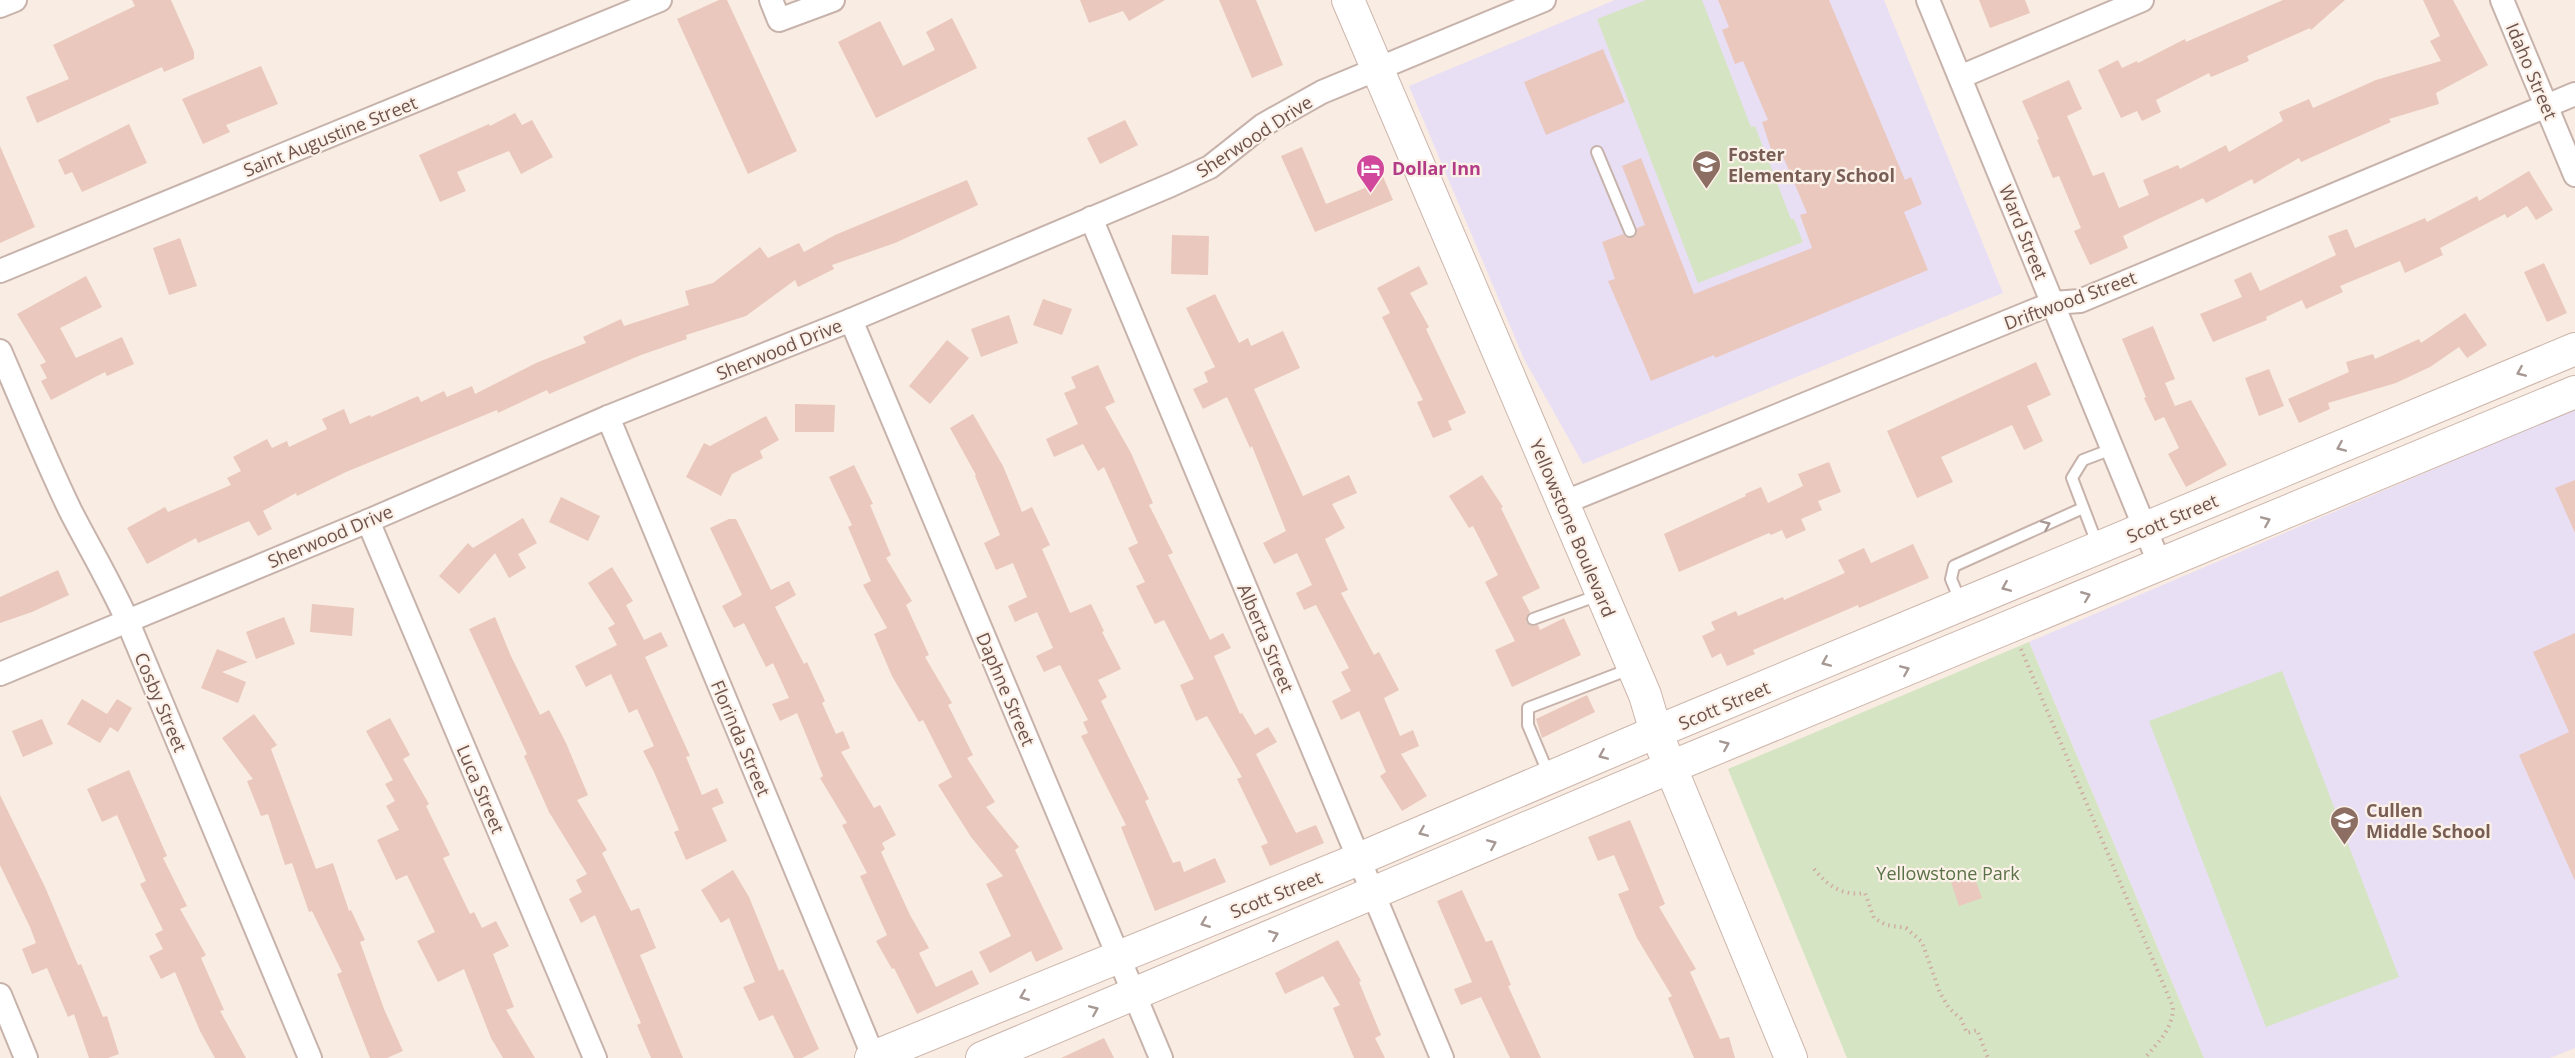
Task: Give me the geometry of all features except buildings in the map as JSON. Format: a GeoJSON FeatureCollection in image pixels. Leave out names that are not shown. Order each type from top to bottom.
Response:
{"type":"FeatureCollection","features":[{"type":"Feature","properties":{"kind":"main road","name":"Yellowstone Boulevard"},"geometry":{"type":"LineString","coordinates":[[1348,0],[1634,668],[1656,732],[1791,1058]]}},
{"type":"Feature","properties":{"kind":"main road","name":"Scott Street"},"geometry":{"type":"LineString","coordinates":[[873,1058],[1359,860],[1656,732],[2575,349]]}},
{"type":"Feature","properties":{"kind":"main road","name":"Scott Street"},"geometry":{"type":"LineString","coordinates":[[982,1058],[1671,767],[2575,392]]}},
{"type":"Feature","properties":{"kind":"main road"},"geometry":{"type":"LineString","coordinates":[[1957,608],[1966,645]]}},
{"type":"Feature","properties":{"kind":"street"},"geometry":{"type":"LineString","coordinates":[[0,6],[15,0]]}},
{"type":"Feature","properties":{"kind":"street","name":"Saint Augustine Street"},"geometry":{"type":"LineString","coordinates":[[0,271],[660,0]]}},
{"type":"Feature","properties":{"kind":"street"},"geometry":{"type":"LineString","coordinates":[[775,10],[833,0]]}},
{"type":"Feature","properties":{"kind":"street","name":"Sherwood Drive"},"geometry":{"type":"LineString","coordinates":[[0,674],[608,417],[851,320],[1210,167],[1263,125],[1322,92],[1544,0]]}},
{"type":"Feature","properties":{"kind":"street","name":"Ward Street"},"geometry":{"type":"LineString","coordinates":[[1928,0],[2160,565]]}},
{"type":"Feature","properties":{"kind":"street"},"geometry":{"type":"LineString","coordinates":[[1960,77],[2142,0]]}},
{"type":"Feature","properties":{"kind":"street","name":"Idaho Street"},"geometry":{"type":"LineString","coordinates":[[2502,0],[2575,175]]}},
{"type":"Feature","properties":{"kind":"street","name":"Driftwood Street"},"geometry":{"type":"LineString","coordinates":[[1563,503],[2053,303],[2080,301],[2575,94]]}},
{"type":"Feature","properties":{"kind":"street","name":"Alberta Street"},"geometry":{"type":"LineString","coordinates":[[1091,218],[1442,1058]]}},
{"type":"Feature","properties":{"kind":"street","name":"Daphne Street"},"geometry":{"type":"LineString","coordinates":[[851,320],[1161,1058]]}},
{"type":"Feature","properties":{"kind":"street","name":"Cosby Street"},"geometry":{"type":"LineString","coordinates":[[0,351],[46,459],[72,513],[106,573],[127,620],[310,1058]]}},
{"type":"Feature","properties":{"kind":"street","name":"Florinda Street"},"geometry":{"type":"LineString","coordinates":[[608,417],[873,1058]]}},
{"type":"Feature","properties":{"kind":"street","name":"Luca Street"},"geometry":{"type":"LineString","coordinates":[[368,520],[595,1058]]}},
{"type":"Feature","properties":{"kind":"street"},"geometry":{"type":"LineString","coordinates":[[0,995],[26,1058]]}},
{"type":"Feature","properties":{"kind":"lane"},"geometry":{"type":"LineString","coordinates":[[1597,152],[1630,231]]}},
{"type":"Feature","properties":{"kind":"lane"},"geometry":{"type":"LineString","coordinates":[[2099,549],[2072,478],[2083,460],[2112,449]]}},
{"type":"Feature","properties":{"kind":"lane"},"geometry":{"type":"LineString","coordinates":[[1957,608],[1951,579],[1954,566],[2083,508]]}},
{"type":"Feature","properties":{"kind":"lane"},"geometry":{"type":"LineString","coordinates":[[1533,619],[1602,594]]}},
{"type":"Feature","properties":{"kind":"lane"},"geometry":{"type":"LineString","coordinates":[[1550,778],[1528,725],[1528,708],[1634,668]]}},
{"type":"Feature","properties":{"kind":"path"},"geometry":{"type":"LineString","coordinates":[[2011,626],[2173,1007],[2173,1020],[2145,1058]]}},
{"type":"Feature","properties":{"kind":"path"},"geometry":{"type":"LineString","coordinates":[[1814,869],[1831,887],[1854,894],[1865,892],[1874,918],[1886,925],[1905,928],[1922,942],[1940,993],[1949,1008],[1961,1019],[1967,1033],[1977,1030],[1988,1058]]}},
{"type":"Feature","properties":{"kind":"shaded area","name":"Foster Elementary School"},"geometry":{"type":"Polygon","coordinates":[[[1615,0],[1884,0],[2003,293],[1583,464],[1524,359],[1409,86],[1615,0]]]}},
{"type":"Feature","properties":{"kind":"shaded area","name":"Cullen Middle School"},"geometry":{"type":"Polygon","coordinates":[[[2575,409],[2575,1048],[2550,1058],[2204,1058],[2029,642],[2575,409]]]}},
{"type":"Feature","properties":{"kind":"green space"},"geometry":{"type":"Polygon","coordinates":[[[1646,0],[1702,0],[1751,127],[1755,126],[1791,219],[1794,219],[1803,242],[1698,283],[1597,19],[1646,0]]]}},
{"type":"Feature","properties":{"kind":"green space","name":"Yellowstone Park"},"geometry":{"type":"Polygon","coordinates":[[[2029,642],[2204,1058],[1847,1058],[1728,769],[2029,642]]]}},
{"type":"Feature","properties":{"kind":"green space"},"geometry":{"type":"Polygon","coordinates":[[[2282,671],[2399,977],[2266,1027],[2149,721],[2282,671]]]}},
{"type":"Feature","properties":{"kind":"place","name":"Foster Elementary School"},"geometry":{"type":"Point","coordinates":[1707,190]}},
{"type":"Feature","properties":{"kind":"place","name":"Dollar Inn"},"geometry":{"type":"Point","coordinates":[1371,194]}},
{"type":"Feature","properties":{"kind":"place","name":"Cullen Middle School"},"geometry":{"type":"Point","coordinates":[2345,846]}}]}
